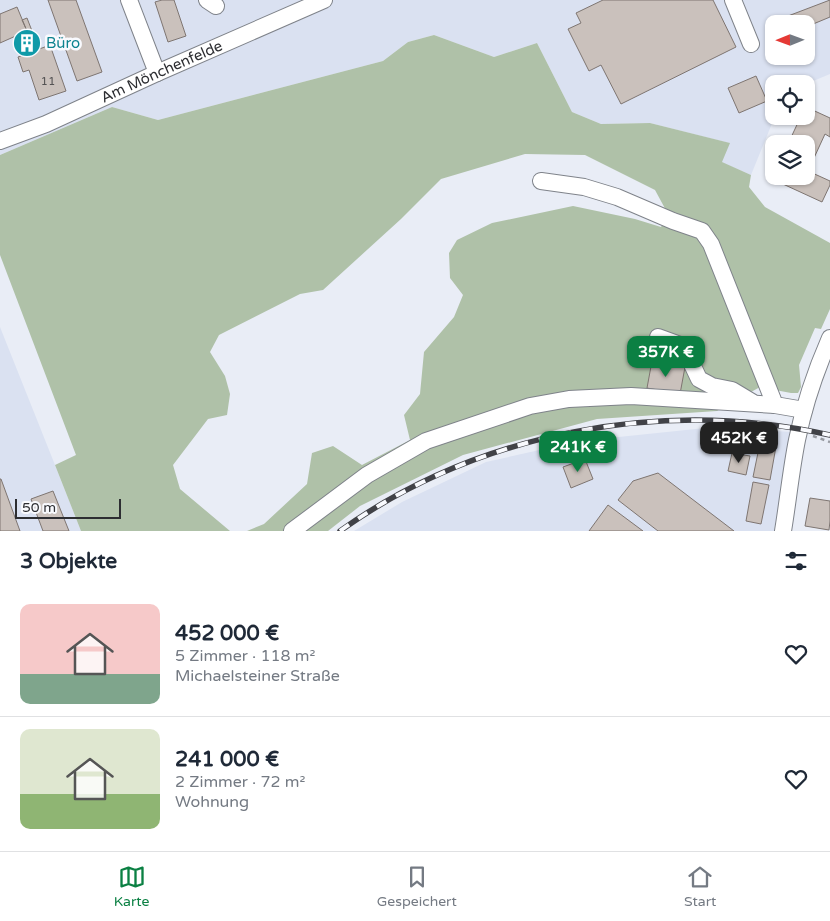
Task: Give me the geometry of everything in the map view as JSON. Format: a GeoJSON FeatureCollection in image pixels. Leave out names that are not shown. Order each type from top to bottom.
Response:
{"type":"FeatureCollection","features":[{"type":"Feature","properties":{"kind":"street"},"geometry":{"type":"LineString","coordinates":[[129,0],[157,73]]}},
{"type":"Feature","properties":{"kind":"street","name":"Am Mönchenfelde"},"geometry":{"type":"LineString","coordinates":[[0,141],[46,124],[324,0]]}},
{"type":"Feature","properties":{"kind":"street"},"geometry":{"type":"LineString","coordinates":[[732,0],[751,44]]}},
{"type":"Feature","properties":{"kind":"street"},"geometry":{"type":"LineString","coordinates":[[540,181],[584,187],[617,197],[702,231],[711,244],[775,405]]}},
{"type":"Feature","properties":{"kind":"street"},"geometry":{"type":"LineString","coordinates":[[658,337],[680,345],[691,362],[699,380],[712,386],[732,390],[756,404]]}},
{"type":"Feature","properties":{"kind":"street"},"geometry":{"type":"LineString","coordinates":[[783,531],[796,440],[804,410],[830,338]]}},
{"type":"Feature","properties":{"kind":"street"},"geometry":{"type":"LineString","coordinates":[[292,531],[367,475],[426,442],[530,406],[569,399],[631,396],[775,405],[804,410]]}},
{"type":"Feature","properties":{"kind":"shaded area"},"geometry":{"type":"Polygon","coordinates":[[[0,0],[830,0],[830,74],[815,80],[815,75],[765,75],[765,125],[771,125],[767,135],[765,135],[765,141],[751,175],[721,162],[729,143],[650,123],[601,124],[572,112],[537,43],[494,57],[434,35],[408,42],[383,61],[158,120],[112,107],[0,155],[0,0]]]}},
{"type":"Feature","properties":{"kind":"shaded area"},"geometry":{"type":"Polygon","coordinates":[[[0,327],[55,465],[81,531],[0,531],[0,327]]]}},
{"type":"Feature","properties":{"kind":"shaded area"},"geometry":{"type":"Polygon","coordinates":[[[715,427],[791,432],[774,531],[354,531],[402,502],[486,462],[580,441],[715,427]]]}},
{"type":"Feature","properties":{"kind":"green space"},"geometry":{"type":"Polygon","coordinates":[[[434,35],[494,57],[537,43],[572,112],[601,124],[650,123],[730,143],[722,162],[751,175],[749,187],[765,207],[830,243],[830,309],[821,329],[815,328],[799,365],[801,387],[798,393],[760,387],[717,411],[597,419],[463,455],[360,506],[328,531],[247,531],[264,524],[307,484],[312,453],[333,446],[362,465],[410,440],[404,415],[420,394],[424,352],[454,317],[463,295],[450,278],[449,253],[457,240],[492,223],[573,206],[635,219],[661,227],[668,214],[655,190],[585,155],[525,154],[441,179],[401,219],[323,290],[300,294],[219,335],[210,352],[225,376],[230,394],[227,415],[208,419],[173,465],[180,489],[230,531],[81,531],[55,465],[76,455],[0,255],[0,155],[112,107],[158,120],[383,61],[408,42],[434,35]]]}},
{"type":"Feature","properties":{"kind":"building"},"geometry":{"type":"Polygon","coordinates":[[[48,0],[76,0],[102,72],[77,81],[48,0]]]}},
{"type":"Feature","properties":{"kind":"building"},"geometry":{"type":"Polygon","coordinates":[[[174,0],[186,36],[168,42],[155,2],[174,0]]]}},
{"type":"Feature","properties":{"kind":"building"},"geometry":{"type":"Polygon","coordinates":[[[603,0],[713,0],[736,47],[621,104],[601,65],[589,71],[568,29],[581,23],[576,13],[603,0]]]}},
{"type":"Feature","properties":{"kind":"building"},"geometry":{"type":"Polygon","coordinates":[[[830,0],[830,17],[815,23],[815,15],[791,15],[830,0]]]}},
{"type":"Feature","properties":{"kind":"building"},"geometry":{"type":"Polygon","coordinates":[[[17,7],[27,31],[0,43],[0,14],[17,7]]]}},
{"type":"Feature","properties":{"kind":"building","name":"Büro"},"geometry":{"type":"Polygon","coordinates":[[[27,18],[39,49],[22,55],[14,37],[27,31],[22,20],[27,18]]]}},
{"type":"Feature","properties":{"kind":"building"},"geometry":{"type":"Polygon","coordinates":[[[50,45],[66,91],[39,100],[29,70],[23,72],[18,57],[50,45]]]}},
{"type":"Feature","properties":{"kind":"building"},"geometry":{"type":"Polygon","coordinates":[[[756,76],[765,96],[765,102],[739,113],[728,88],[756,76]]]}},
{"type":"Feature","properties":{"kind":"building"},"geometry":{"type":"Polygon","coordinates":[[[815,111],[830,118],[830,137],[825,134],[815,156],[815,135],[792,135],[797,125],[815,125],[815,111]]]}},
{"type":"Feature","properties":{"kind":"building"},"geometry":{"type":"Polygon","coordinates":[[[815,174],[830,181],[822,202],[785,185],[815,185],[815,174]]]}},
{"type":"Feature","properties":{"kind":"building"},"geometry":{"type":"Polygon","coordinates":[[[652,361],[685,367],[680,394],[647,388],[652,361]]]}},
{"type":"Feature","properties":{"kind":"building"},"geometry":{"type":"Polygon","coordinates":[[[761,438],[777,441],[770,480],[753,477],[761,438]]]}},
{"type":"Feature","properties":{"kind":"building"},"geometry":{"type":"Polygon","coordinates":[[[732,453],[750,456],[746,475],[728,471],[732,453]]]}},
{"type":"Feature","properties":{"kind":"building"},"geometry":{"type":"Polygon","coordinates":[[[585,459],[593,479],[571,488],[563,467],[585,459]]]}},
{"type":"Feature","properties":{"kind":"building"},"geometry":{"type":"Polygon","coordinates":[[[658,473],[734,531],[658,531],[618,500],[633,481],[658,473]]]}},
{"type":"Feature","properties":{"kind":"building"},"geometry":{"type":"Polygon","coordinates":[[[1,479],[20,531],[0,531],[1,479]]]}},
{"type":"Feature","properties":{"kind":"building"},"geometry":{"type":"Polygon","coordinates":[[[753,482],[769,485],[761,524],[746,521],[753,482]]]}},
{"type":"Feature","properties":{"kind":"building"},"geometry":{"type":"Polygon","coordinates":[[[53,491],[69,531],[43,531],[31,499],[53,491]]]}},
{"type":"Feature","properties":{"kind":"building"},"geometry":{"type":"Polygon","coordinates":[[[810,498],[830,501],[829,530],[805,526],[810,498]]]}},
{"type":"Feature","properties":{"kind":"building"},"geometry":{"type":"Polygon","coordinates":[[[608,505],[643,531],[589,531],[608,505]]]}},
{"type":"Feature","properties":{"kind":"railway"},"geometry":{"type":"LineString","coordinates":[[340,531],[394,497],[452,469],[513,447],[575,432],[639,423],[703,420],[767,424],[830,435]]}},
{"type":"Feature","properties":{"kind":"place","name":"Büro"},"geometry":{"type":"Point","coordinates":[27,43]}}]}
